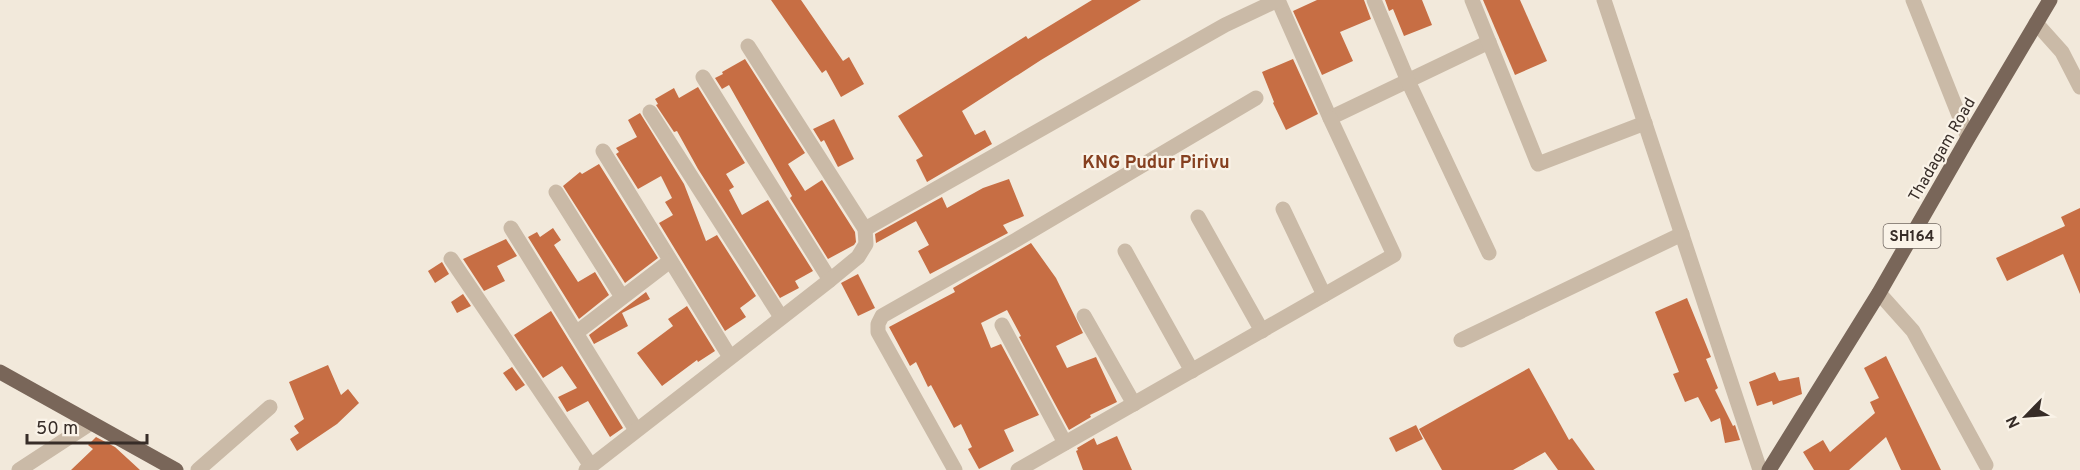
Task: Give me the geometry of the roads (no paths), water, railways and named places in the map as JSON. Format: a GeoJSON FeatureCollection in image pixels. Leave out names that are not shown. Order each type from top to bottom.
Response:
{"type":"FeatureCollection","features":[{"type":"Feature","properties":{"kind":"main road","name":"Thadagam Road"},"geometry":{"type":"LineString","coordinates":[[1770,470],[1879,293],[2050,0]]}},
{"type":"Feature","properties":{"kind":"main road"},"geometry":{"type":"LineString","coordinates":[[0,372],[176,470]]}},
{"type":"Feature","properties":{"kind":"street"},"geometry":{"type":"LineString","coordinates":[[865,229],[1225,26],[1278,0],[1394,255],[1018,470]]}},
{"type":"Feature","properties":{"kind":"street"},"geometry":{"type":"LineString","coordinates":[[1374,0],[1408,81],[1489,253]]}},
{"type":"Feature","properties":{"kind":"street"},"geometry":{"type":"LineString","coordinates":[[1472,0],[1538,164],[1645,123]]}},
{"type":"Feature","properties":{"kind":"street"},"geometry":{"type":"LineString","coordinates":[[1604,0],[1760,470]]}},
{"type":"Feature","properties":{"kind":"street"},"geometry":{"type":"LineString","coordinates":[[1913,0],[1968,138]]}},
{"type":"Feature","properties":{"kind":"street"},"geometry":{"type":"LineString","coordinates":[[2036,23],[2061,52],[2080,87]]}},
{"type":"Feature","properties":{"kind":"street"},"geometry":{"type":"LineString","coordinates":[[1330,118],[1489,42]]}},
{"type":"Feature","properties":{"kind":"street"},"geometry":{"type":"LineString","coordinates":[[451,259],[588,468],[830,280],[858,257],[866,244],[865,229],[748,46]]}},
{"type":"Feature","properties":{"kind":"street"},"geometry":{"type":"LineString","coordinates":[[703,77],[830,280]]}},
{"type":"Feature","properties":{"kind":"street"},"geometry":{"type":"LineString","coordinates":[[956,470],[878,332],[878,324],[882,316],[1016,240],[1256,98]]}},
{"type":"Feature","properties":{"kind":"street"},"geometry":{"type":"LineString","coordinates":[[650,112],[781,317]]}},
{"type":"Feature","properties":{"kind":"street"},"geometry":{"type":"LineString","coordinates":[[603,151],[730,357]]}},
{"type":"Feature","properties":{"kind":"street"},"geometry":{"type":"LineString","coordinates":[[556,192],[622,297]]}},
{"type":"Feature","properties":{"kind":"street"},"geometry":{"type":"LineString","coordinates":[[1283,209],[1324,295]]}},
{"type":"Feature","properties":{"kind":"street"},"geometry":{"type":"LineString","coordinates":[[1198,217],[1262,331]]}},
{"type":"Feature","properties":{"kind":"street"},"geometry":{"type":"LineString","coordinates":[[511,228],[636,430]]}},
{"type":"Feature","properties":{"kind":"street"},"geometry":{"type":"LineString","coordinates":[[1461,340],[1682,234]]}},
{"type":"Feature","properties":{"kind":"street"},"geometry":{"type":"LineString","coordinates":[[1125,251],[1192,370]]}},
{"type":"Feature","properties":{"kind":"street"},"geometry":{"type":"LineString","coordinates":[[576,333],[670,261]]}},
{"type":"Feature","properties":{"kind":"street"},"geometry":{"type":"LineString","coordinates":[[1879,293],[1913,331],[1986,465]]}},
{"type":"Feature","properties":{"kind":"street"},"geometry":{"type":"LineString","coordinates":[[1084,316],[1134,404]]}},
{"type":"Feature","properties":{"kind":"street"},"geometry":{"type":"LineString","coordinates":[[1002,325],[1065,443]]}},
{"type":"Feature","properties":{"kind":"street"},"geometry":{"type":"LineString","coordinates":[[198,470],[270,407]]}},
{"type":"Feature","properties":{"kind":"street"},"geometry":{"type":"LineString","coordinates":[[19,470],[91,423]]}},
{"type":"Feature","properties":{"kind":"district","name":"KNG Pudur Pirivu"},"geometry":{"type":"Point","coordinates":[1156,162]}}]}
